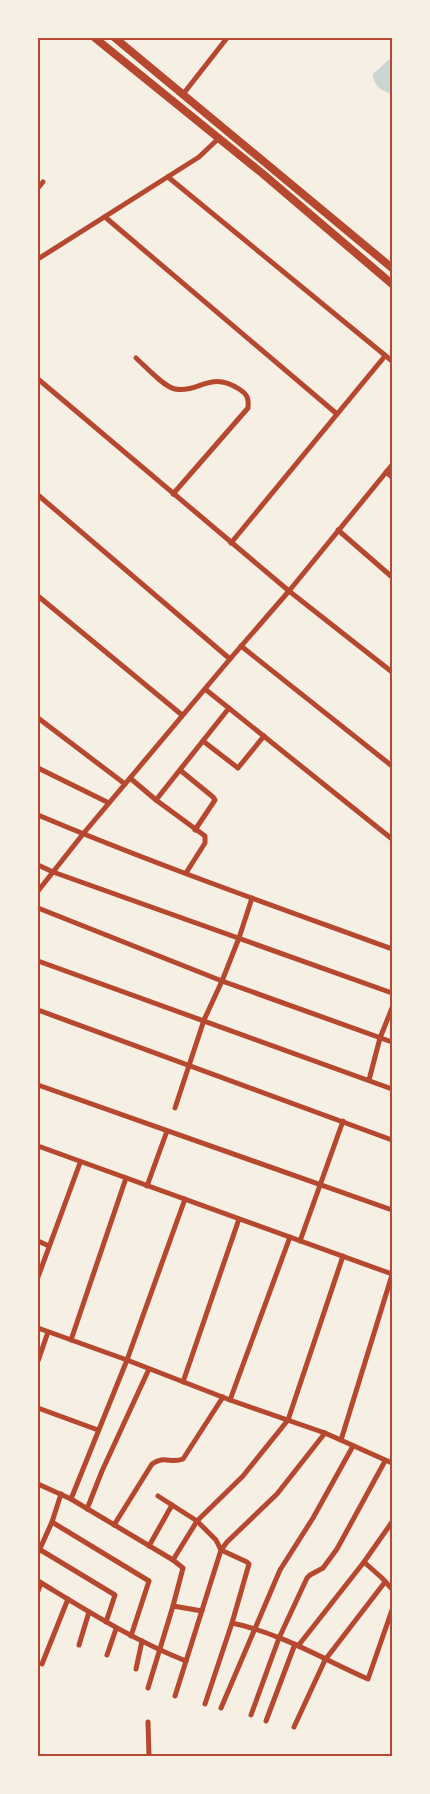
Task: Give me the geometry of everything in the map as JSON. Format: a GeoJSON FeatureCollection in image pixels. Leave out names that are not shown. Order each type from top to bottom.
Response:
{"type":"FeatureCollection","features":[{"type":"Feature","properties":{"kind":"main road"},"geometry":{"type":"LineString","coordinates":[[95,38],[219,138],[392,284]]}},
{"type":"Feature","properties":{"kind":"main road"},"geometry":{"type":"LineString","coordinates":[[115,38],[392,268]]}},
{"type":"Feature","properties":{"kind":"street"},"geometry":{"type":"LineString","coordinates":[[184,94],[227,38]]}},
{"type":"Feature","properties":{"kind":"street"},"geometry":{"type":"LineString","coordinates":[[38,259],[199,157],[219,138]]}},
{"type":"Feature","properties":{"kind":"street"},"geometry":{"type":"LineString","coordinates":[[168,177],[392,361]]}},
{"type":"Feature","properties":{"kind":"street"},"geometry":{"type":"LineString","coordinates":[[38,188],[43,182]]}},
{"type":"Feature","properties":{"kind":"street"},"geometry":{"type":"LineString","coordinates":[[105,217],[337,414]]}},
{"type":"Feature","properties":{"kind":"street"},"geometry":{"type":"LineString","coordinates":[[231,542],[385,356]]}},
{"type":"Feature","properties":{"kind":"street"},"geometry":{"type":"LineString","coordinates":[[136,358],[165,383],[175,389],[189,388],[212,381],[228,382],[245,393],[249,399],[248,408],[173,494]]}},
{"type":"Feature","properties":{"kind":"street"},"geometry":{"type":"LineString","coordinates":[[38,379],[289,591],[392,672]]}},
{"type":"Feature","properties":{"kind":"street"},"geometry":{"type":"LineString","coordinates":[[38,891],[83,834],[289,591],[392,465]]}},
{"type":"Feature","properties":{"kind":"street"},"geometry":{"type":"LineString","coordinates":[[386,472],[392,477]]}},
{"type":"Feature","properties":{"kind":"street"},"geometry":{"type":"LineString","coordinates":[[38,494],[230,659]]}},
{"type":"Feature","properties":{"kind":"street"},"geometry":{"type":"LineString","coordinates":[[338,530],[392,577]]}},
{"type":"Feature","properties":{"kind":"street"},"geometry":{"type":"LineString","coordinates":[[38,596],[182,715]]}},
{"type":"Feature","properties":{"kind":"street"},"geometry":{"type":"LineString","coordinates":[[241,646],[392,766]]}},
{"type":"Feature","properties":{"kind":"street"},"geometry":{"type":"LineString","coordinates":[[205,688],[392,839]]}},
{"type":"Feature","properties":{"kind":"street"},"geometry":{"type":"LineString","coordinates":[[156,800],[229,708]]}},
{"type":"Feature","properties":{"kind":"street"},"geometry":{"type":"LineString","coordinates":[[38,718],[125,784]]}},
{"type":"Feature","properties":{"kind":"street"},"geometry":{"type":"LineString","coordinates":[[203,741],[238,768],[264,736]]}},
{"type":"Feature","properties":{"kind":"street"},"geometry":{"type":"LineString","coordinates":[[38,768],[110,803]]}},
{"type":"Feature","properties":{"kind":"street"},"geometry":{"type":"LineString","coordinates":[[180,770],[215,800],[195,830]]}},
{"type":"Feature","properties":{"kind":"street"},"geometry":{"type":"LineString","coordinates":[[130,778],[205,836],[205,843],[186,873]]}},
{"type":"Feature","properties":{"kind":"street"},"geometry":{"type":"LineString","coordinates":[[38,815],[252,898],[392,948]]}},
{"type":"Feature","properties":{"kind":"street"},"geometry":{"type":"LineString","coordinates":[[38,865],[392,993]]}},
{"type":"Feature","properties":{"kind":"street"},"geometry":{"type":"LineString","coordinates":[[175,1108],[204,1020],[240,938],[252,898]]}},
{"type":"Feature","properties":{"kind":"street"},"geometry":{"type":"LineString","coordinates":[[38,908],[222,981],[392,1042]]}},
{"type":"Feature","properties":{"kind":"street"},"geometry":{"type":"LineString","coordinates":[[38,961],[392,1089]]}},
{"type":"Feature","properties":{"kind":"street"},"geometry":{"type":"LineString","coordinates":[[369,1080],[380,1038],[392,1008]]}},
{"type":"Feature","properties":{"kind":"street"},"geometry":{"type":"LineString","coordinates":[[38,1010],[392,1140]]}},
{"type":"Feature","properties":{"kind":"street"},"geometry":{"type":"LineString","coordinates":[[38,1085],[392,1210]]}},
{"type":"Feature","properties":{"kind":"street"},"geometry":{"type":"LineString","coordinates":[[300,1241],[343,1121]]}},
{"type":"Feature","properties":{"kind":"street"},"geometry":{"type":"LineString","coordinates":[[147,1186],[167,1131]]}},
{"type":"Feature","properties":{"kind":"street"},"geometry":{"type":"LineString","coordinates":[[38,1148],[185,1199],[392,1275],[341,1440]]}},
{"type":"Feature","properties":{"kind":"street"},"geometry":{"type":"LineString","coordinates":[[38,1277],[80,1163]]}},
{"type":"Feature","properties":{"kind":"street"},"geometry":{"type":"LineString","coordinates":[[71,1340],[126,1178]]}},
{"type":"Feature","properties":{"kind":"street"},"geometry":{"type":"LineString","coordinates":[[71,1499],[127,1360],[185,1199]]}},
{"type":"Feature","properties":{"kind":"street"},"geometry":{"type":"LineString","coordinates":[[183,1382],[239,1219]]}},
{"type":"Feature","properties":{"kind":"street"},"geometry":{"type":"LineString","coordinates":[[230,1400],[290,1237]]}},
{"type":"Feature","properties":{"kind":"street"},"geometry":{"type":"LineString","coordinates":[[38,1241],[49,1246]]}},
{"type":"Feature","properties":{"kind":"street"},"geometry":{"type":"LineString","coordinates":[[173,1560],[196,1521],[243,1476],[288,1420],[343,1256]]}},
{"type":"Feature","properties":{"kind":"street"},"geometry":{"type":"LineString","coordinates":[[38,1328],[230,1400],[325,1433],[392,1463]]}},
{"type":"Feature","properties":{"kind":"street"},"geometry":{"type":"LineString","coordinates":[[38,1361],[48,1332]]}},
{"type":"Feature","properties":{"kind":"street"},"geometry":{"type":"LineString","coordinates":[[71,1499],[127,1360]]}},
{"type":"Feature","properties":{"kind":"street"},"geometry":{"type":"LineString","coordinates":[[87,1509],[102,1471],[149,1369]]}},
{"type":"Feature","properties":{"kind":"street"},"geometry":{"type":"LineString","coordinates":[[114,1525],[152,1464],[161,1459],[178,1461],[183,1459],[223,1397]]}},
{"type":"Feature","properties":{"kind":"street"},"geometry":{"type":"LineString","coordinates":[[38,1408],[98,1430]]}},
{"type":"Feature","properties":{"kind":"street"},"geometry":{"type":"LineString","coordinates":[[175,1696],[221,1550],[277,1494],[325,1433]]}},
{"type":"Feature","properties":{"kind":"street"},"geometry":{"type":"LineString","coordinates":[[221,1708],[280,1570],[313,1518],[353,1446]]}},
{"type":"Feature","properties":{"kind":"street"},"geometry":{"type":"LineString","coordinates":[[251,1715],[279,1638],[307,1578],[323,1568],[337,1549],[385,1461]]}},
{"type":"Feature","properties":{"kind":"street"},"geometry":{"type":"LineString","coordinates":[[38,1484],[71,1499],[173,1560],[183,1569],[148,1688]]}},
{"type":"Feature","properties":{"kind":"street"},"geometry":{"type":"LineString","coordinates":[[61,1494],[52,1522],[38,1551],[115,1595],[106,1622]]}},
{"type":"Feature","properties":{"kind":"street"},"geometry":{"type":"LineString","coordinates":[[158,1496],[196,1521],[216,1540],[221,1550],[249,1564],[205,1704]]}},
{"type":"Feature","properties":{"kind":"street"},"geometry":{"type":"LineString","coordinates":[[149,1546],[172,1505]]}},
{"type":"Feature","properties":{"kind":"street"},"geometry":{"type":"LineString","coordinates":[[52,1522],[149,1581],[131,1636]]}},
{"type":"Feature","properties":{"kind":"street"},"geometry":{"type":"LineString","coordinates":[[266,1721],[297,1645],[364,1562],[392,1522]]}},
{"type":"Feature","properties":{"kind":"street"},"geometry":{"type":"LineString","coordinates":[[364,1562],[392,1589]]}},
{"type":"Feature","properties":{"kind":"street"},"geometry":{"type":"LineString","coordinates":[[38,1591],[39,1582],[116,1629],[159,1651],[186,1661]]}},
{"type":"Feature","properties":{"kind":"street"},"geometry":{"type":"LineString","coordinates":[[294,1727],[325,1660],[385,1582]]}},
{"type":"Feature","properties":{"kind":"street"},"geometry":{"type":"LineString","coordinates":[[42,1664],[68,1599]]}},
{"type":"Feature","properties":{"kind":"street"},"geometry":{"type":"LineString","coordinates":[[173,1606],[202,1611]]}},
{"type":"Feature","properties":{"kind":"street"},"geometry":{"type":"LineString","coordinates":[[232,1623],[255,1628],[297,1645],[368,1679],[392,1610]]}},
{"type":"Feature","properties":{"kind":"street"},"geometry":{"type":"LineString","coordinates":[[79,1645],[89,1612]]}},
{"type":"Feature","properties":{"kind":"street"},"geometry":{"type":"LineString","coordinates":[[107,1655],[116,1629]]}},
{"type":"Feature","properties":{"kind":"street"},"geometry":{"type":"LineString","coordinates":[[136,1668],[142,1641]]}},
{"type":"Feature","properties":{"kind":"street"},"geometry":{"type":"LineString","coordinates":[[148,1722],[149,1756]]}},
{"type":"Feature","properties":{"kind":"shaded area"},"geometry":{"type":"Polygon","coordinates":[[[392,57],[392,94],[379,87],[373,78],[373,74],[392,57]]]}}]}
